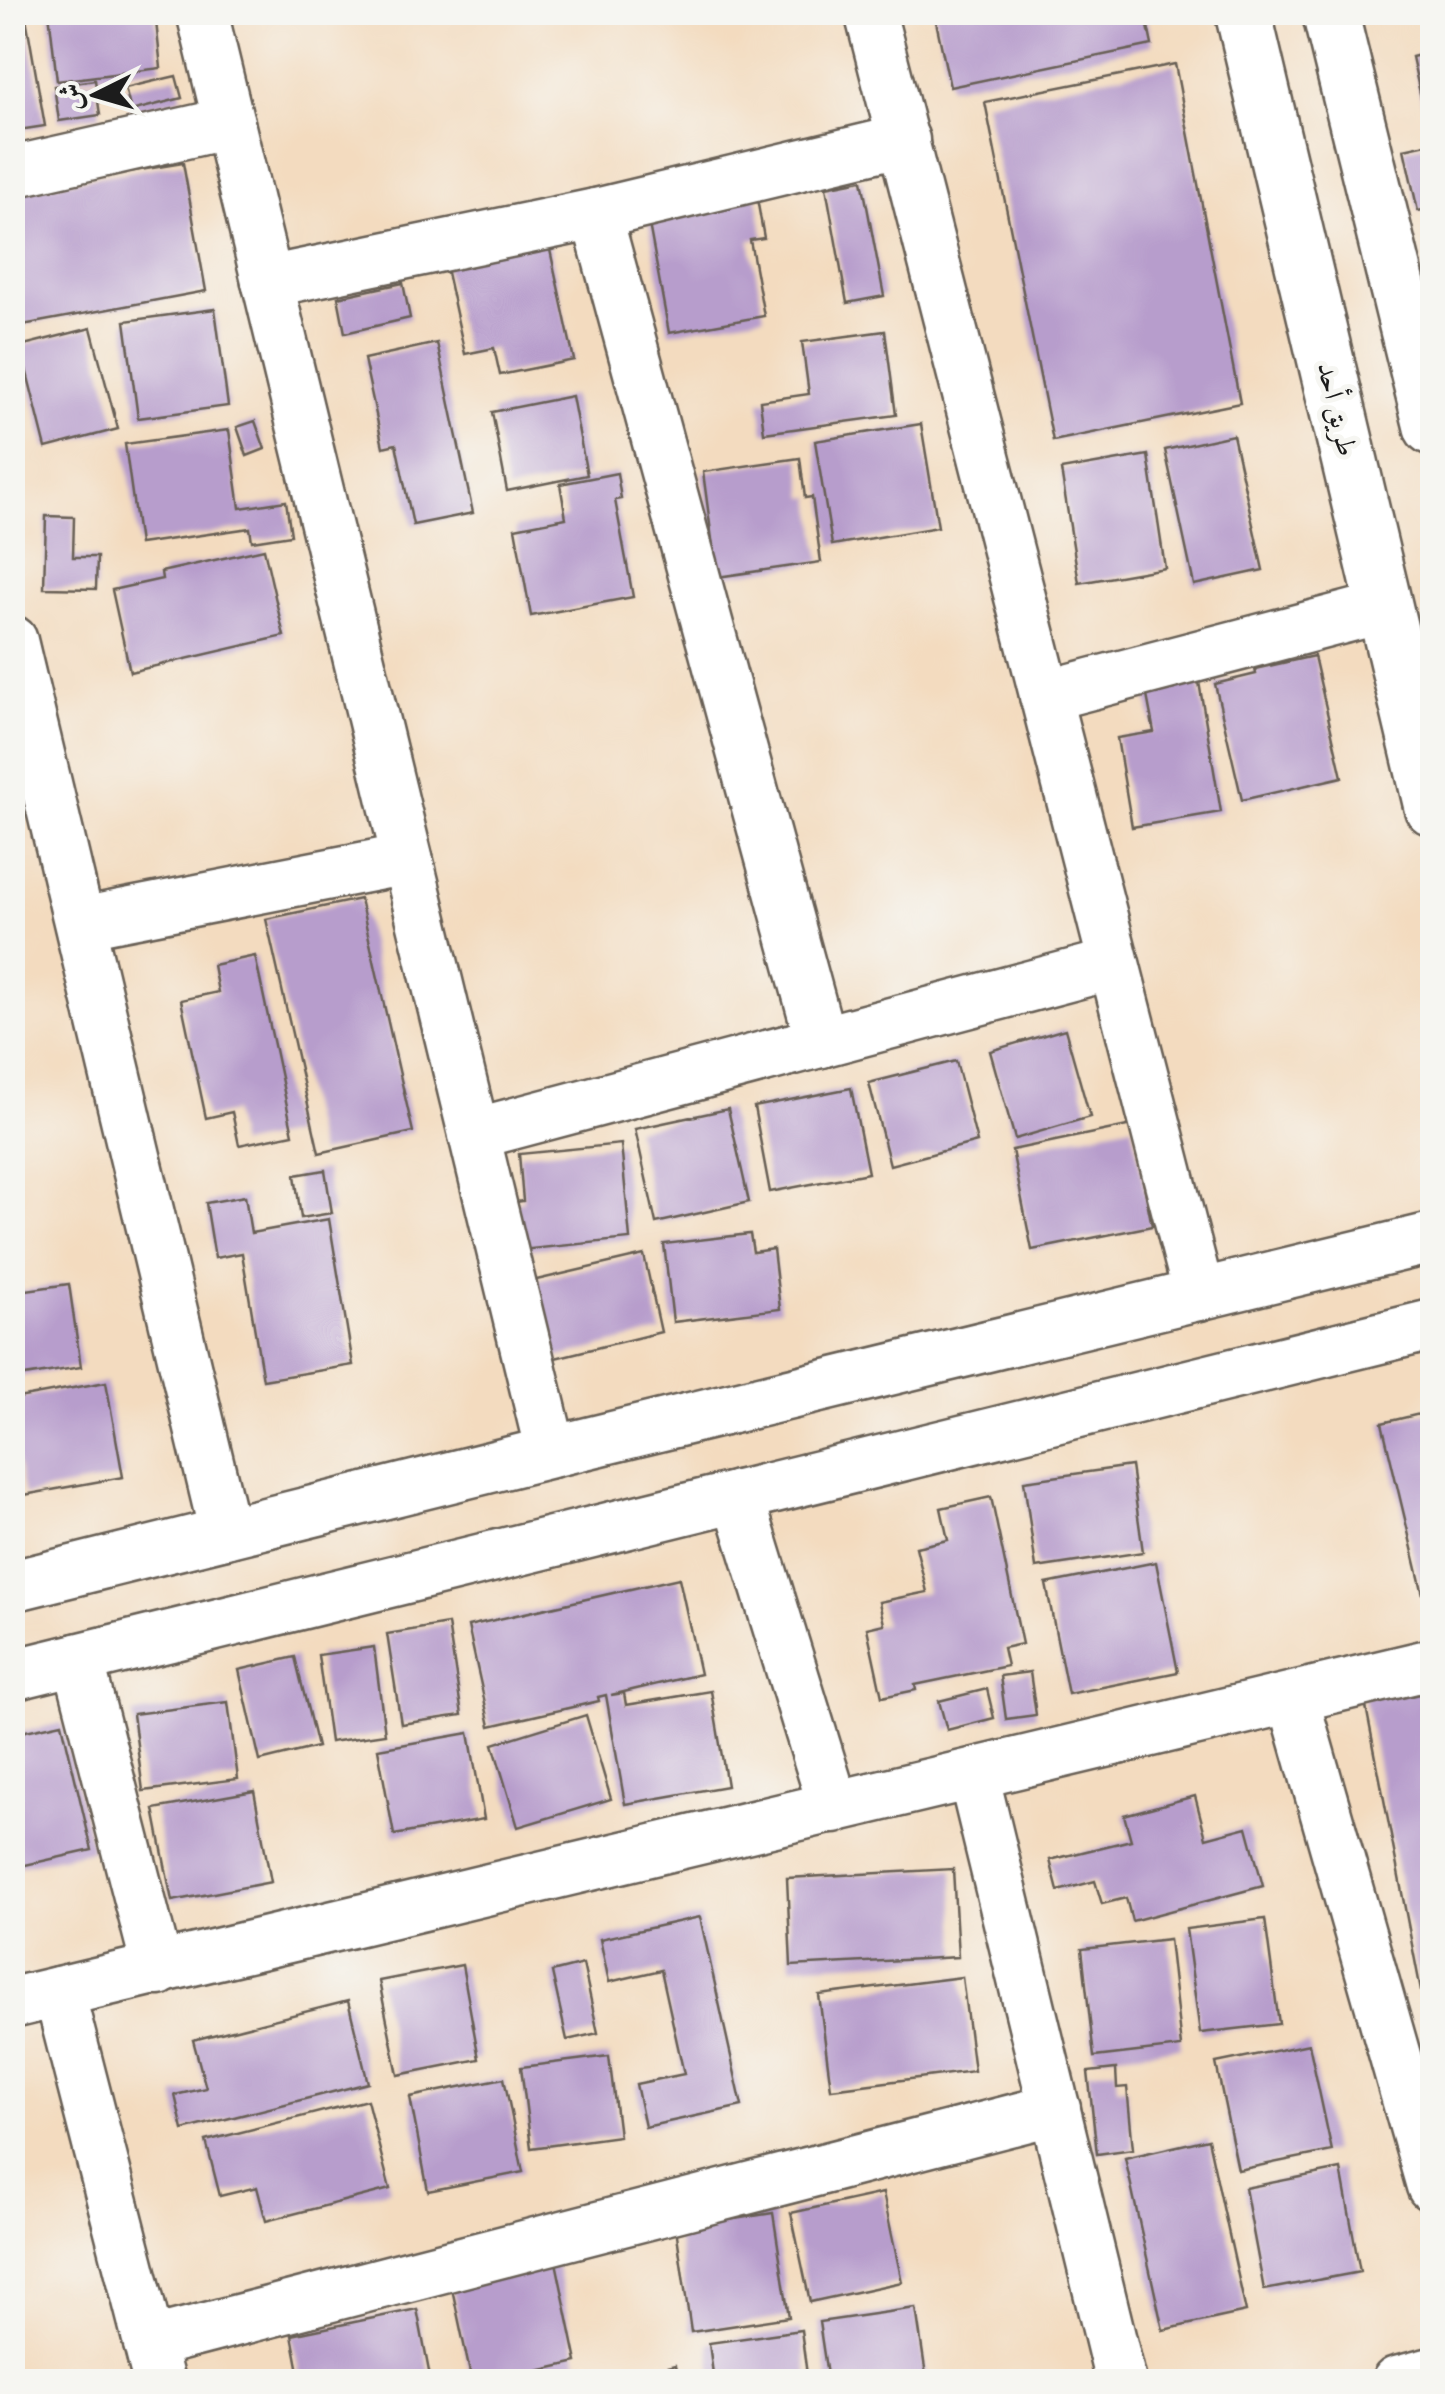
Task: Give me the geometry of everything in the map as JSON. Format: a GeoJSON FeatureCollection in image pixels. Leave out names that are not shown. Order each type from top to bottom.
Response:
{"type":"FeatureCollection","features":[{"type":"Feature","properties":{"kind":"main road","name":"طريق أحد"},"geometry":{"type":"LineString","coordinates":[[1243,12],[1432,806]]}},
{"type":"Feature","properties":{"kind":"main road"},"geometry":{"type":"LineString","coordinates":[[1330,12],[1432,427]]}},
{"type":"Feature","properties":{"kind":"street"},"geometry":{"type":"LineString","coordinates":[[202,12],[551,1452]]}},
{"type":"Feature","properties":{"kind":"street"},"geometry":{"type":"LineString","coordinates":[[870,12],[1199,1295]]}},
{"type":"Feature","properties":{"kind":"street"},"geometry":{"type":"LineString","coordinates":[[12,172],[229,123]]}},
{"type":"Feature","properties":{"kind":"street"},"geometry":{"type":"LineString","coordinates":[[267,282],[596,214],[904,140]]}},
{"type":"Feature","properties":{"kind":"street"},"geometry":{"type":"LineString","coordinates":[[596,214],[820,1042]]}},
{"type":"Feature","properties":{"kind":"street"},"geometry":{"type":"LineString","coordinates":[[1045,696],[1385,607]]}},
{"type":"Feature","properties":{"kind":"street"},"geometry":{"type":"LineString","coordinates":[[12,641],[224,1534]]}},
{"type":"Feature","properties":{"kind":"street"},"geometry":{"type":"LineString","coordinates":[[80,923],[407,859]]}},
{"type":"Feature","properties":{"kind":"street"},"geometry":{"type":"LineString","coordinates":[[474,1134],[1113,964]]}},
{"type":"Feature","properties":{"kind":"street"},"geometry":{"type":"LineString","coordinates":[[12,1586],[1432,1238]]}},
{"type":"Feature","properties":{"kind":"street"},"geometry":{"type":"LineString","coordinates":[[12,1675],[1432,1325]]}},
{"type":"Feature","properties":{"kind":"street"},"geometry":{"type":"LineString","coordinates":[[738,1496],[834,1808]]}},
{"type":"Feature","properties":{"kind":"street"},"geometry":{"type":"LineString","coordinates":[[78,1659],[158,1970]]}},
{"type":"Feature","properties":{"kind":"street"},"geometry":{"type":"LineString","coordinates":[[1054,2108],[154,2362],[36,1998],[1432,1664]]}},
{"type":"Feature","properties":{"kind":"street"},"geometry":{"type":"LineString","coordinates":[[1292,1698],[1432,2186]]}},
{"type":"Feature","properties":{"kind":"street"},"geometry":{"type":"LineString","coordinates":[[974,1774],[1120,2382]]}},
{"type":"Feature","properties":{"kind":"street"},"geometry":{"type":"LineString","coordinates":[[1397,2382],[1432,2373]]}},
{"type":"Feature","properties":{"kind":"building"},"geometry":{"type":"Polygon","coordinates":[[[12,12],[25,12],[45,126],[12,131],[12,12]]]}},
{"type":"Feature","properties":{"kind":"building"},"geometry":{"type":"Polygon","coordinates":[[[49,12],[155,12],[161,68],[57,81],[49,12]]]}},
{"type":"Feature","properties":{"kind":"building"},"geometry":{"type":"Polygon","coordinates":[[[934,12],[1145,12],[1152,45],[950,87],[934,12]]]}},
{"type":"Feature","properties":{"kind":"building"},"geometry":{"type":"Polygon","coordinates":[[[1432,52],[1432,208],[1418,211],[1404,149],[1431,143],[1412,57],[1432,52]]]}},
{"type":"Feature","properties":{"kind":"building"},"geometry":{"type":"Polygon","coordinates":[[[1175,64],[1240,403],[1053,441],[985,102],[1175,64]]]}},
{"type":"Feature","properties":{"kind":"building"},"geometry":{"type":"Polygon","coordinates":[[[176,76],[182,98],[131,111],[125,88],[176,76]]]}},
{"type":"Feature","properties":{"kind":"building"},"geometry":{"type":"Polygon","coordinates":[[[95,80],[100,115],[59,121],[54,86],[95,80]]]}},
{"type":"Feature","properties":{"kind":"building"},"geometry":{"type":"Polygon","coordinates":[[[183,163],[206,291],[12,327],[12,191],[183,163]]]}},
{"type":"Feature","properties":{"kind":"building"},"geometry":{"type":"Polygon","coordinates":[[[862,180],[884,296],[847,303],[826,187],[862,180]]]}},
{"type":"Feature","properties":{"kind":"building"},"geometry":{"type":"Polygon","coordinates":[[[756,193],[764,238],[750,240],[764,316],[669,333],[647,213],[756,193]]]}},
{"type":"Feature","properties":{"kind":"building"},"geometry":{"type":"Polygon","coordinates":[[[547,236],[574,360],[500,375],[494,348],[465,354],[444,259],[547,236]]]}},
{"type":"Feature","properties":{"kind":"building"},"geometry":{"type":"Polygon","coordinates":[[[403,283],[410,318],[345,333],[338,297],[403,283]]]}},
{"type":"Feature","properties":{"kind":"building"},"geometry":{"type":"Polygon","coordinates":[[[215,309],[228,406],[138,418],[125,321],[215,309]]]}},
{"type":"Feature","properties":{"kind":"building"},"geometry":{"type":"Polygon","coordinates":[[[91,328],[118,429],[46,448],[23,357],[12,359],[12,348],[91,328]]]}},
{"type":"Feature","properties":{"kind":"building"},"geometry":{"type":"Polygon","coordinates":[[[885,331],[896,415],[764,433],[760,401],[809,394],[802,342],[885,331]]]}},
{"type":"Feature","properties":{"kind":"building"},"geometry":{"type":"Polygon","coordinates":[[[437,343],[473,513],[413,525],[396,444],[383,447],[364,359],[437,343]]]}},
{"type":"Feature","properties":{"kind":"building"},"geometry":{"type":"Polygon","coordinates":[[[572,396],[587,475],[507,491],[492,412],[572,396]]]}},
{"type":"Feature","properties":{"kind":"building"},"geometry":{"type":"Polygon","coordinates":[[[255,421],[265,449],[247,456],[237,427],[255,421]]]}},
{"type":"Feature","properties":{"kind":"building"},"geometry":{"type":"Polygon","coordinates":[[[921,424],[938,527],[832,545],[815,441],[921,424]]]}},
{"type":"Feature","properties":{"kind":"building"},"geometry":{"type":"Polygon","coordinates":[[[229,430],[240,508],[286,501],[291,535],[252,541],[250,528],[139,544],[125,444],[229,430]]]}},
{"type":"Feature","properties":{"kind":"building"},"geometry":{"type":"Polygon","coordinates":[[[1233,435],[1263,570],[1194,585],[1165,450],[1233,435]]]}},
{"type":"Feature","properties":{"kind":"building"},"geometry":{"type":"Polygon","coordinates":[[[1148,455],[1165,568],[1079,583],[1061,470],[1148,455]]]}},
{"type":"Feature","properties":{"kind":"building"},"geometry":{"type":"Polygon","coordinates":[[[800,458],[805,498],[812,497],[821,562],[717,577],[703,472],[800,458]]]}},
{"type":"Feature","properties":{"kind":"building"},"geometry":{"type":"Polygon","coordinates":[[[617,473],[621,499],[615,500],[633,597],[531,616],[515,528],[566,518],[560,484],[617,473]]]}},
{"type":"Feature","properties":{"kind":"building"},"geometry":{"type":"Polygon","coordinates":[[[46,516],[74,517],[73,557],[97,557],[96,589],[44,588],[46,516]]]}},
{"type":"Feature","properties":{"kind":"building"},"geometry":{"type":"Polygon","coordinates":[[[264,549],[284,636],[130,672],[112,590],[162,579],[161,572],[264,549]]]}},
{"type":"Feature","properties":{"kind":"building"},"geometry":{"type":"Polygon","coordinates":[[[1314,656],[1342,777],[1242,800],[1215,684],[1256,674],[1255,669],[1314,656]]]}},
{"type":"Feature","properties":{"kind":"building"},"geometry":{"type":"Polygon","coordinates":[[[1198,676],[1221,812],[1132,827],[1117,738],[1154,732],[1145,685],[1198,676]]]}},
{"type":"Feature","properties":{"kind":"building"},"geometry":{"type":"Polygon","coordinates":[[[360,899],[413,1132],[319,1153],[266,919],[360,899]]]}},
{"type":"Feature","properties":{"kind":"building"},"geometry":{"type":"Polygon","coordinates":[[[255,956],[293,1134],[239,1145],[232,1112],[206,1118],[181,1000],[218,992],[213,965],[255,956]]]}},
{"type":"Feature","properties":{"kind":"building"},"geometry":{"type":"Polygon","coordinates":[[[1065,1029],[1090,1117],[1015,1139],[990,1051],[1065,1029]]]}},
{"type":"Feature","properties":{"kind":"building"},"geometry":{"type":"Polygon","coordinates":[[[956,1061],[977,1142],[890,1165],[869,1083],[956,1061]]]}},
{"type":"Feature","properties":{"kind":"building"},"geometry":{"type":"Polygon","coordinates":[[[851,1088],[868,1173],[770,1192],[754,1107],[851,1088]]]}},
{"type":"Feature","properties":{"kind":"building"},"geometry":{"type":"Polygon","coordinates":[[[728,1109],[749,1202],[656,1223],[635,1129],[728,1109]]]}},
{"type":"Feature","properties":{"kind":"building"},"geometry":{"type":"Polygon","coordinates":[[[1132,1125],[1152,1226],[1032,1250],[1012,1150],[1132,1125]]]}},
{"type":"Feature","properties":{"kind":"building"},"geometry":{"type":"Polygon","coordinates":[[[621,1144],[630,1239],[521,1250],[516,1202],[523,1201],[519,1154],[621,1144]]]}},
{"type":"Feature","properties":{"kind":"building"},"geometry":{"type":"Polygon","coordinates":[[[325,1170],[332,1213],[301,1218],[295,1175],[325,1170]]]}},
{"type":"Feature","properties":{"kind":"building"},"geometry":{"type":"Polygon","coordinates":[[[245,1196],[251,1233],[329,1219],[353,1365],[263,1380],[242,1253],[215,1258],[206,1203],[245,1196]]]}},
{"type":"Feature","properties":{"kind":"building"},"geometry":{"type":"Polygon","coordinates":[[[750,1234],[753,1252],[773,1249],[780,1309],[673,1322],[664,1244],[750,1234]]]}},
{"type":"Feature","properties":{"kind":"building"},"geometry":{"type":"Polygon","coordinates":[[[644,1255],[661,1332],[547,1360],[528,1282],[644,1255]]]}},
{"type":"Feature","properties":{"kind":"building"},"geometry":{"type":"Polygon","coordinates":[[[69,1284],[81,1367],[12,1378],[12,1292],[69,1284]]]}},
{"type":"Feature","properties":{"kind":"building"},"geometry":{"type":"Polygon","coordinates":[[[106,1382],[123,1477],[24,1495],[12,1432],[12,1399],[106,1382]]]}},
{"type":"Feature","properties":{"kind":"building"},"geometry":{"type":"Polygon","coordinates":[[[1432,1411],[1432,1610],[1427,1611],[1382,1423],[1432,1411]]]}},
{"type":"Feature","properties":{"kind":"building"},"geometry":{"type":"Polygon","coordinates":[[[1131,1466],[1143,1552],[1036,1568],[1024,1481],[1131,1466]]]}},
{"type":"Feature","properties":{"kind":"building"},"geometry":{"type":"Polygon","coordinates":[[[991,1497],[1022,1644],[1003,1648],[1007,1666],[915,1685],[916,1690],[882,1697],[867,1628],[884,1624],[879,1602],[927,1592],[916,1547],[948,1540],[941,1508],[991,1497]]]}},
{"type":"Feature","properties":{"kind":"building"},"geometry":{"type":"Polygon","coordinates":[[[1156,1562],[1178,1672],[1068,1694],[1046,1584],[1156,1562]]]}},
{"type":"Feature","properties":{"kind":"building"},"geometry":{"type":"Polygon","coordinates":[[[679,1578],[700,1674],[611,1695],[624,1693],[626,1705],[711,1691],[727,1786],[625,1804],[606,1695],[598,1697],[599,1701],[490,1726],[468,1626],[679,1578]]]}},
{"type":"Feature","properties":{"kind":"building"},"geometry":{"type":"Polygon","coordinates":[[[448,1624],[462,1715],[401,1724],[387,1634],[448,1624]]]}},
{"type":"Feature","properties":{"kind":"building"},"geometry":{"type":"Polygon","coordinates":[[[374,1647],[385,1734],[330,1742],[318,1655],[374,1647]]]}},
{"type":"Feature","properties":{"kind":"building"},"geometry":{"type":"Polygon","coordinates":[[[295,1657],[317,1747],[260,1761],[239,1670],[295,1657]]]}},
{"type":"Feature","properties":{"kind":"building"},"geometry":{"type":"Polygon","coordinates":[[[1030,1672],[1036,1715],[1006,1719],[1000,1676],[1030,1672]]]}},
{"type":"Feature","properties":{"kind":"building"},"geometry":{"type":"Polygon","coordinates":[[[1432,1683],[1432,2043],[1431,2043],[1364,1696],[1432,1683]]]}},
{"type":"Feature","properties":{"kind":"building"},"geometry":{"type":"Polygon","coordinates":[[[987,1689],[994,1718],[947,1730],[939,1701],[987,1689]]]}},
{"type":"Feature","properties":{"kind":"building"},"geometry":{"type":"Polygon","coordinates":[[[228,1702],[238,1779],[143,1791],[133,1714],[228,1702]]]}},
{"type":"Feature","properties":{"kind":"building"},"geometry":{"type":"Polygon","coordinates":[[[586,1715],[611,1799],[518,1827],[493,1744],[586,1715]]]}},
{"type":"Feature","properties":{"kind":"building"},"geometry":{"type":"Polygon","coordinates":[[[62,1723],[92,1850],[12,1868],[12,1734],[62,1723]]]}},
{"type":"Feature","properties":{"kind":"building"},"geometry":{"type":"Polygon","coordinates":[[[469,1733],[484,1819],[394,1835],[378,1749],[469,1733]]]}},
{"type":"Feature","properties":{"kind":"building"},"geometry":{"type":"Polygon","coordinates":[[[254,1791],[271,1882],[172,1901],[154,1809],[254,1791]]]}},
{"type":"Feature","properties":{"kind":"building"},"geometry":{"type":"Polygon","coordinates":[[[1195,1796],[1206,1838],[1247,1827],[1263,1886],[1132,1921],[1126,1898],[1102,1904],[1095,1881],[1058,1891],[1050,1860],[1131,1840],[1124,1815],[1195,1796]]]}},
{"type":"Feature","properties":{"kind":"building"},"geometry":{"type":"Polygon","coordinates":[[[953,1869],[958,1957],[791,1966],[787,1878],[953,1869]]]}},
{"type":"Feature","properties":{"kind":"building"},"geometry":{"type":"Polygon","coordinates":[[[700,1917],[742,2106],[645,2127],[636,2084],[684,2074],[661,1970],[609,1982],[600,1939],[700,1917]]]}},
{"type":"Feature","properties":{"kind":"building"},"geometry":{"type":"Polygon","coordinates":[[[1265,1919],[1279,2024],[1200,2033],[1186,1929],[1265,1919]]]}},
{"type":"Feature","properties":{"kind":"building"},"geometry":{"type":"Polygon","coordinates":[[[1169,1939],[1181,2047],[1094,2057],[1082,1949],[1169,1939]]]}},
{"type":"Feature","properties":{"kind":"building"},"geometry":{"type":"Polygon","coordinates":[[[583,1964],[598,2033],[567,2040],[552,1972],[583,1964]]]}},
{"type":"Feature","properties":{"kind":"building"},"geometry":{"type":"Polygon","coordinates":[[[462,1965],[479,2059],[398,2075],[379,1981],[462,1965]]]}},
{"type":"Feature","properties":{"kind":"building"},"geometry":{"type":"Polygon","coordinates":[[[962,1977],[974,2071],[831,2089],[819,1995],[962,1977]]]}},
{"type":"Feature","properties":{"kind":"building"},"geometry":{"type":"Polygon","coordinates":[[[348,2001],[368,2083],[183,2130],[175,2095],[206,2088],[193,2040],[348,2001]]]}},
{"type":"Feature","properties":{"kind":"building"},"geometry":{"type":"Polygon","coordinates":[[[1309,2044],[1332,2151],[1238,2170],[1216,2063],[1309,2044]]]}},
{"type":"Feature","properties":{"kind":"building"},"geometry":{"type":"Polygon","coordinates":[[[609,2056],[619,2136],[531,2148],[521,2067],[609,2056]]]}},
{"type":"Feature","properties":{"kind":"building"},"geometry":{"type":"Polygon","coordinates":[[[1116,2069],[1117,2088],[1127,2087],[1133,2149],[1097,2154],[1088,2072],[1116,2069]]]}},
{"type":"Feature","properties":{"kind":"building"},"geometry":{"type":"Polygon","coordinates":[[[504,2078],[523,2172],[428,2191],[410,2097],[504,2078]]]}},
{"type":"Feature","properties":{"kind":"building"},"geometry":{"type":"Polygon","coordinates":[[[367,2100],[390,2189],[266,2221],[257,2187],[220,2196],[206,2141],[367,2100]]]}},
{"type":"Feature","properties":{"kind":"building"},"geometry":{"type":"Polygon","coordinates":[[[1208,2139],[1246,2312],[1163,2330],[1125,2158],[1208,2139]]]}},
{"type":"Feature","properties":{"kind":"building"},"geometry":{"type":"Polygon","coordinates":[[[1341,2169],[1360,2272],[1264,2290],[1245,2188],[1341,2169]]]}},
{"type":"Feature","properties":{"kind":"building"},"geometry":{"type":"Polygon","coordinates":[[[883,2193],[902,2282],[810,2302],[791,2213],[883,2193]]]}},
{"type":"Feature","properties":{"kind":"building"},"geometry":{"type":"Polygon","coordinates":[[[773,2213],[789,2317],[691,2332],[676,2228],[773,2213]]]}},
{"type":"Feature","properties":{"kind":"building"},"geometry":{"type":"Polygon","coordinates":[[[556,2262],[577,2362],[472,2382],[451,2284],[556,2262]]]}},
{"type":"Feature","properties":{"kind":"building"},"geometry":{"type":"Polygon","coordinates":[[[916,2308],[927,2382],[828,2382],[819,2322],[916,2308]]]}},
{"type":"Feature","properties":{"kind":"building"},"geometry":{"type":"Polygon","coordinates":[[[417,2309],[431,2382],[301,2382],[292,2335],[417,2309]]]}},
{"type":"Feature","properties":{"kind":"building"},"geometry":{"type":"Polygon","coordinates":[[[801,2330],[808,2382],[714,2382],[709,2343],[801,2330]]]}},
{"type":"Feature","properties":{"kind":"building"},"geometry":{"type":"Polygon","coordinates":[[[675,2365],[679,2382],[613,2382],[613,2380],[675,2365]]]}}]}
